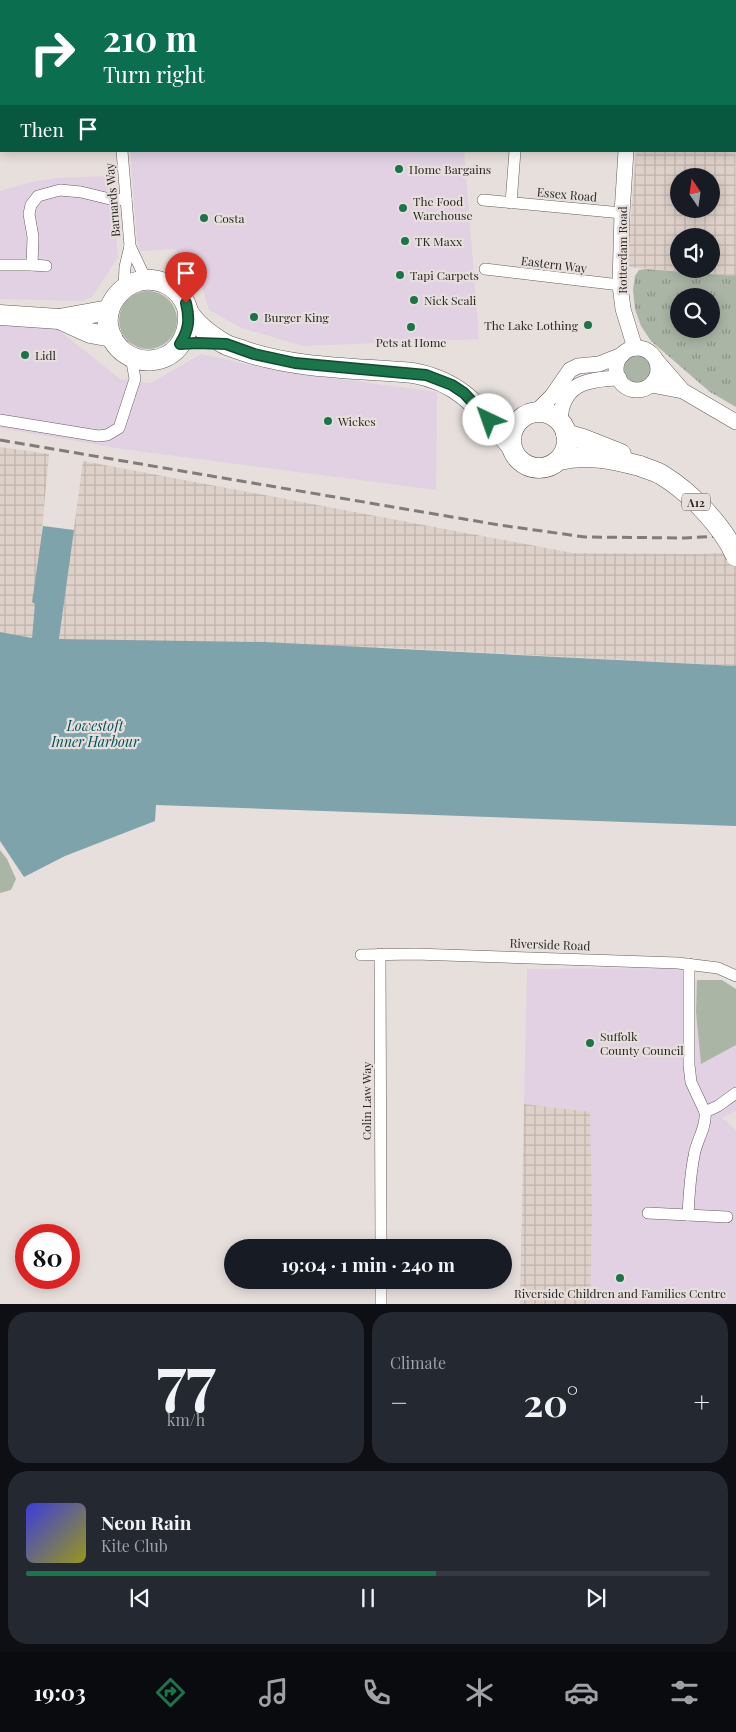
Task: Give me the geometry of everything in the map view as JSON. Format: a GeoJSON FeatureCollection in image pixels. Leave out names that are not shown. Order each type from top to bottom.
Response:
{"type":"FeatureCollection","features":[{"type":"Feature","properties":{"kind":"highway"},"geometry":{"type":"LineString","coordinates":[[188,312],[189,324],[186,335],[174,352],[156,360],[143,360],[131,356],[120,348],[112,337],[108,324],[109,310],[115,298],[124,288],[134,282],[146,280],[163,282],[180,295],[188,312],[201,328],[226,344],[254,354],[295,363],[426,375],[452,385],[464,393],[478,407],[511,446]]}},
{"type":"Feature","properties":{"kind":"highway"},"geometry":{"type":"LineString","coordinates":[[0,315],[59,319],[109,310]]}},
{"type":"Feature","properties":{"kind":"highway"},"geometry":{"type":"LineString","coordinates":[[59,319],[90,333],[112,337]]}},
{"type":"Feature","properties":{"kind":"highway"},"geometry":{"type":"LineString","coordinates":[[180,344],[226,344]]}},
{"type":"Feature","properties":{"kind":"highway"},"geometry":{"type":"LineString","coordinates":[[478,407],[498,415],[545,413],[554,416],[563,428],[567,444],[559,460],[544,468],[527,466],[514,454],[511,446],[512,430],[517,422],[530,415]]}},
{"type":"Feature","properties":{"kind":"highway","name":"A12"},"geometry":{"type":"LineString","coordinates":[[563,428],[621,454],[640,466]]}},
{"type":"Feature","properties":{"kind":"highway","name":"A12"},"geometry":{"type":"LineString","coordinates":[[559,460],[574,456],[588,456],[640,466],[661,474],[696,501],[715,523],[736,556]]}},
{"type":"Feature","properties":{"kind":"street","name":"Barnards Way"},"geometry":{"type":"LineString","coordinates":[[122,152],[130,246],[125,267],[124,288]]}},
{"type":"Feature","properties":{"kind":"street"},"geometry":{"type":"LineString","coordinates":[[511,202],[515,152]]}},
{"type":"Feature","properties":{"kind":"street","name":"Rotterdam Road"},"geometry":{"type":"LineString","coordinates":[[626,152],[620,285],[628,351]]}},
{"type":"Feature","properties":{"kind":"street"},"geometry":{"type":"LineString","coordinates":[[32,265],[33,237],[29,214],[31,205],[38,196],[60,190],[81,192],[114,200],[126,199]]}},
{"type":"Feature","properties":{"kind":"street","name":"Essex Road"},"geometry":{"type":"LineString","coordinates":[[483,200],[622,213]]}},
{"type":"Feature","properties":{"kind":"street","name":"Barnards Way"},"geometry":{"type":"LineString","coordinates":[[130,246],[146,280]]}},
{"type":"Feature","properties":{"kind":"street"},"geometry":{"type":"LineString","coordinates":[[0,265],[46,266]]}},
{"type":"Feature","properties":{"kind":"street","name":"Eastern Way"},"geometry":{"type":"LineString","coordinates":[[484,269],[620,285]]}},
{"type":"Feature","properties":{"kind":"street"},"geometry":{"type":"LineString","coordinates":[[530,415],[552,396],[570,370],[578,366],[599,364],[628,351],[647,350],[683,391],[736,422]]}},
{"type":"Feature","properties":{"kind":"street"},"geometry":{"type":"LineString","coordinates":[[628,351],[618,362],[616,370],[623,384],[630,388],[644,388],[650,385],[658,373],[656,360]]}},
{"type":"Feature","properties":{"kind":"street"},"geometry":{"type":"LineString","coordinates":[[0,420],[98,436],[107,435],[119,428],[135,380],[131,356]]}},
{"type":"Feature","properties":{"kind":"street"},"geometry":{"type":"LineString","coordinates":[[135,380],[156,360]]}},
{"type":"Feature","properties":{"kind":"street"},"geometry":{"type":"LineString","coordinates":[[563,428],[561,410],[566,397],[572,390],[583,382],[619,378]]}},
{"type":"Feature","properties":{"kind":"street"},"geometry":{"type":"LineString","coordinates":[[650,385],[683,391]]}},
{"type":"Feature","properties":{"kind":"street","name":"Colin Law Way"},"geometry":{"type":"LineString","coordinates":[[380,954],[380,1239]]}},
{"type":"Feature","properties":{"kind":"street","name":"Riverside Road"},"geometry":{"type":"LineString","coordinates":[[361,955],[491,956],[689,964],[718,968],[736,976]]}},
{"type":"Feature","properties":{"kind":"street"},"geometry":{"type":"LineString","coordinates":[[688,1215],[694,1155],[706,1119],[705,1112],[691,1082],[689,1064],[689,964]]}},
{"type":"Feature","properties":{"kind":"street"},"geometry":{"type":"LineString","coordinates":[[705,1112],[718,1106],[736,1093]]}},
{"type":"Feature","properties":{"kind":"street"},"geometry":{"type":"LineString","coordinates":[[648,1213],[727,1217]]}},
{"type":"Feature","properties":{"kind":"street"},"geometry":{"type":"LineString","coordinates":[[381,1289],[381,1304]]}},
{"type":"Feature","properties":{"kind":"shaded area"},"geometry":{"type":"Polygon","coordinates":[[[130,152],[464,152],[479,339],[303,346],[242,328],[209,310],[198,274],[175,249],[140,251],[137,239],[130,152]]]}},
{"type":"Feature","properties":{"kind":"shaded area"},"geometry":{"type":"Polygon","coordinates":[[[636,152],[736,152],[736,276],[720,275],[720,228],[670,228],[670,271],[627,267],[636,152]]]}},
{"type":"Feature","properties":{"kind":"shaded area"},"geometry":{"type":"Polygon","coordinates":[[[111,176],[118,257],[92,297],[82,301],[0,299],[0,191],[32,182],[56,178],[111,176]]]}},
{"type":"Feature","properties":{"kind":"shaded area"},"geometry":{"type":"Polygon","coordinates":[[[0,322],[56,328],[120,379],[151,383],[201,354],[273,370],[437,392],[436,490],[122,449],[0,428],[0,322]]]}},
{"type":"Feature","properties":{"kind":"shaded area"},"geometry":{"type":"Polygon","coordinates":[[[0,447],[49,454],[32,638],[0,633],[0,447]]]}},
{"type":"Feature","properties":{"kind":"shaded area"},"geometry":{"type":"Polygon","coordinates":[[[83,461],[573,553],[700,554],[736,552],[736,666],[379,647],[59,639],[83,461]]]}},
{"type":"Feature","properties":{"kind":"shaded area"},"geometry":{"type":"Polygon","coordinates":[[[684,968],[697,982],[696,1012],[701,1064],[736,1045],[736,1111],[722,1118],[736,1130],[736,1304],[590,1304],[590,1112],[524,1104],[527,969],[684,968]]]}},
{"type":"Feature","properties":{"kind":"shaded area"},"geometry":{"type":"Polygon","coordinates":[[[524,1104],[590,1112],[592,1214],[590,1304],[520,1304],[524,1104]]]}},
{"type":"Feature","properties":{"kind":"green space"},"geometry":{"type":"Polygon","coordinates":[[[646,269],[670,271],[670,278],[720,278],[720,275],[736,276],[736,407],[710,392],[651,341],[641,326],[635,309],[633,290],[635,276],[639,270],[646,269]]]}},
{"type":"Feature","properties":{"kind":"green space"},"geometry":{"type":"Polygon","coordinates":[[[142,291],[154,291],[169,299],[177,314],[177,326],[169,341],[154,349],[142,349],[127,341],[119,326],[119,314],[127,299],[142,291]]]}},
{"type":"Feature","properties":{"kind":"green space"},"geometry":{"type":"Polygon","coordinates":[[[638,355],[648,359],[652,369],[648,379],[638,383],[628,379],[624,369],[628,359],[638,355]]]}},
{"type":"Feature","properties":{"kind":"green space"},"geometry":{"type":"Polygon","coordinates":[[[0,850],[7,859],[16,879],[11,890],[0,893],[0,850]]]}},
{"type":"Feature","properties":{"kind":"green space"},"geometry":{"type":"Polygon","coordinates":[[[697,980],[722,980],[736,989],[736,1045],[701,1064],[696,1012],[697,980]]]}},
{"type":"Feature","properties":{"kind":"water","name":"Lowestoft Inner Harbour"},"geometry":{"type":"Polygon","coordinates":[[[43,526],[74,530],[59,639],[264,642],[736,666],[736,826],[156,805],[155,821],[65,856],[24,877],[0,841],[0,632],[32,638],[35,604],[32,602],[43,526]]]}},
{"type":"Feature","properties":{"kind":"railway"},"geometry":{"type":"LineString","coordinates":[[0,440],[499,525],[585,537],[685,538],[736,535]]}},
{"type":"Feature","properties":{"kind":"place","name":"Home Bargains"},"geometry":{"type":"Point","coordinates":[399,169]}},
{"type":"Feature","properties":{"kind":"place","name":"The Food Warehouse"},"geometry":{"type":"Point","coordinates":[403,208]}},
{"type":"Feature","properties":{"kind":"place","name":"Costa"},"geometry":{"type":"Point","coordinates":[204,218]}},
{"type":"Feature","properties":{"kind":"place","name":"TK Maxx"},"geometry":{"type":"Point","coordinates":[405,241]}},
{"type":"Feature","properties":{"kind":"place","name":"Tapi Carpets"},"geometry":{"type":"Point","coordinates":[400,275]}},
{"type":"Feature","properties":{"kind":"place","name":"Nick Scali"},"geometry":{"type":"Point","coordinates":[414,300]}},
{"type":"Feature","properties":{"kind":"place","name":"Burger King"},"geometry":{"type":"Point","coordinates":[254,317]}},
{"type":"Feature","properties":{"kind":"place","name":"The Lake Lothing"},"geometry":{"type":"Point","coordinates":[588,325]}},
{"type":"Feature","properties":{"kind":"place","name":"Pets at Home"},"geometry":{"type":"Point","coordinates":[411,327]}},
{"type":"Feature","properties":{"kind":"place","name":"Lidl"},"geometry":{"type":"Point","coordinates":[25,355]}},
{"type":"Feature","properties":{"kind":"place","name":"Wickes"},"geometry":{"type":"Point","coordinates":[328,421]}},
{"type":"Feature","properties":{"kind":"place","name":"Suffolk County Council"},"geometry":{"type":"Point","coordinates":[590,1043]}},
{"type":"Feature","properties":{"kind":"place","name":"Riverside Children and Families Centre"},"geometry":{"type":"Point","coordinates":[620,1278]}},
{"type":"Feature","properties":{"kind":"route"},"geometry":{"type":"LineString","coordinates":[[186,303],[189,324],[186,335],[180,344],[226,344],[254,354],[295,363],[426,375],[452,385],[464,393],[489,420]]}}]}
